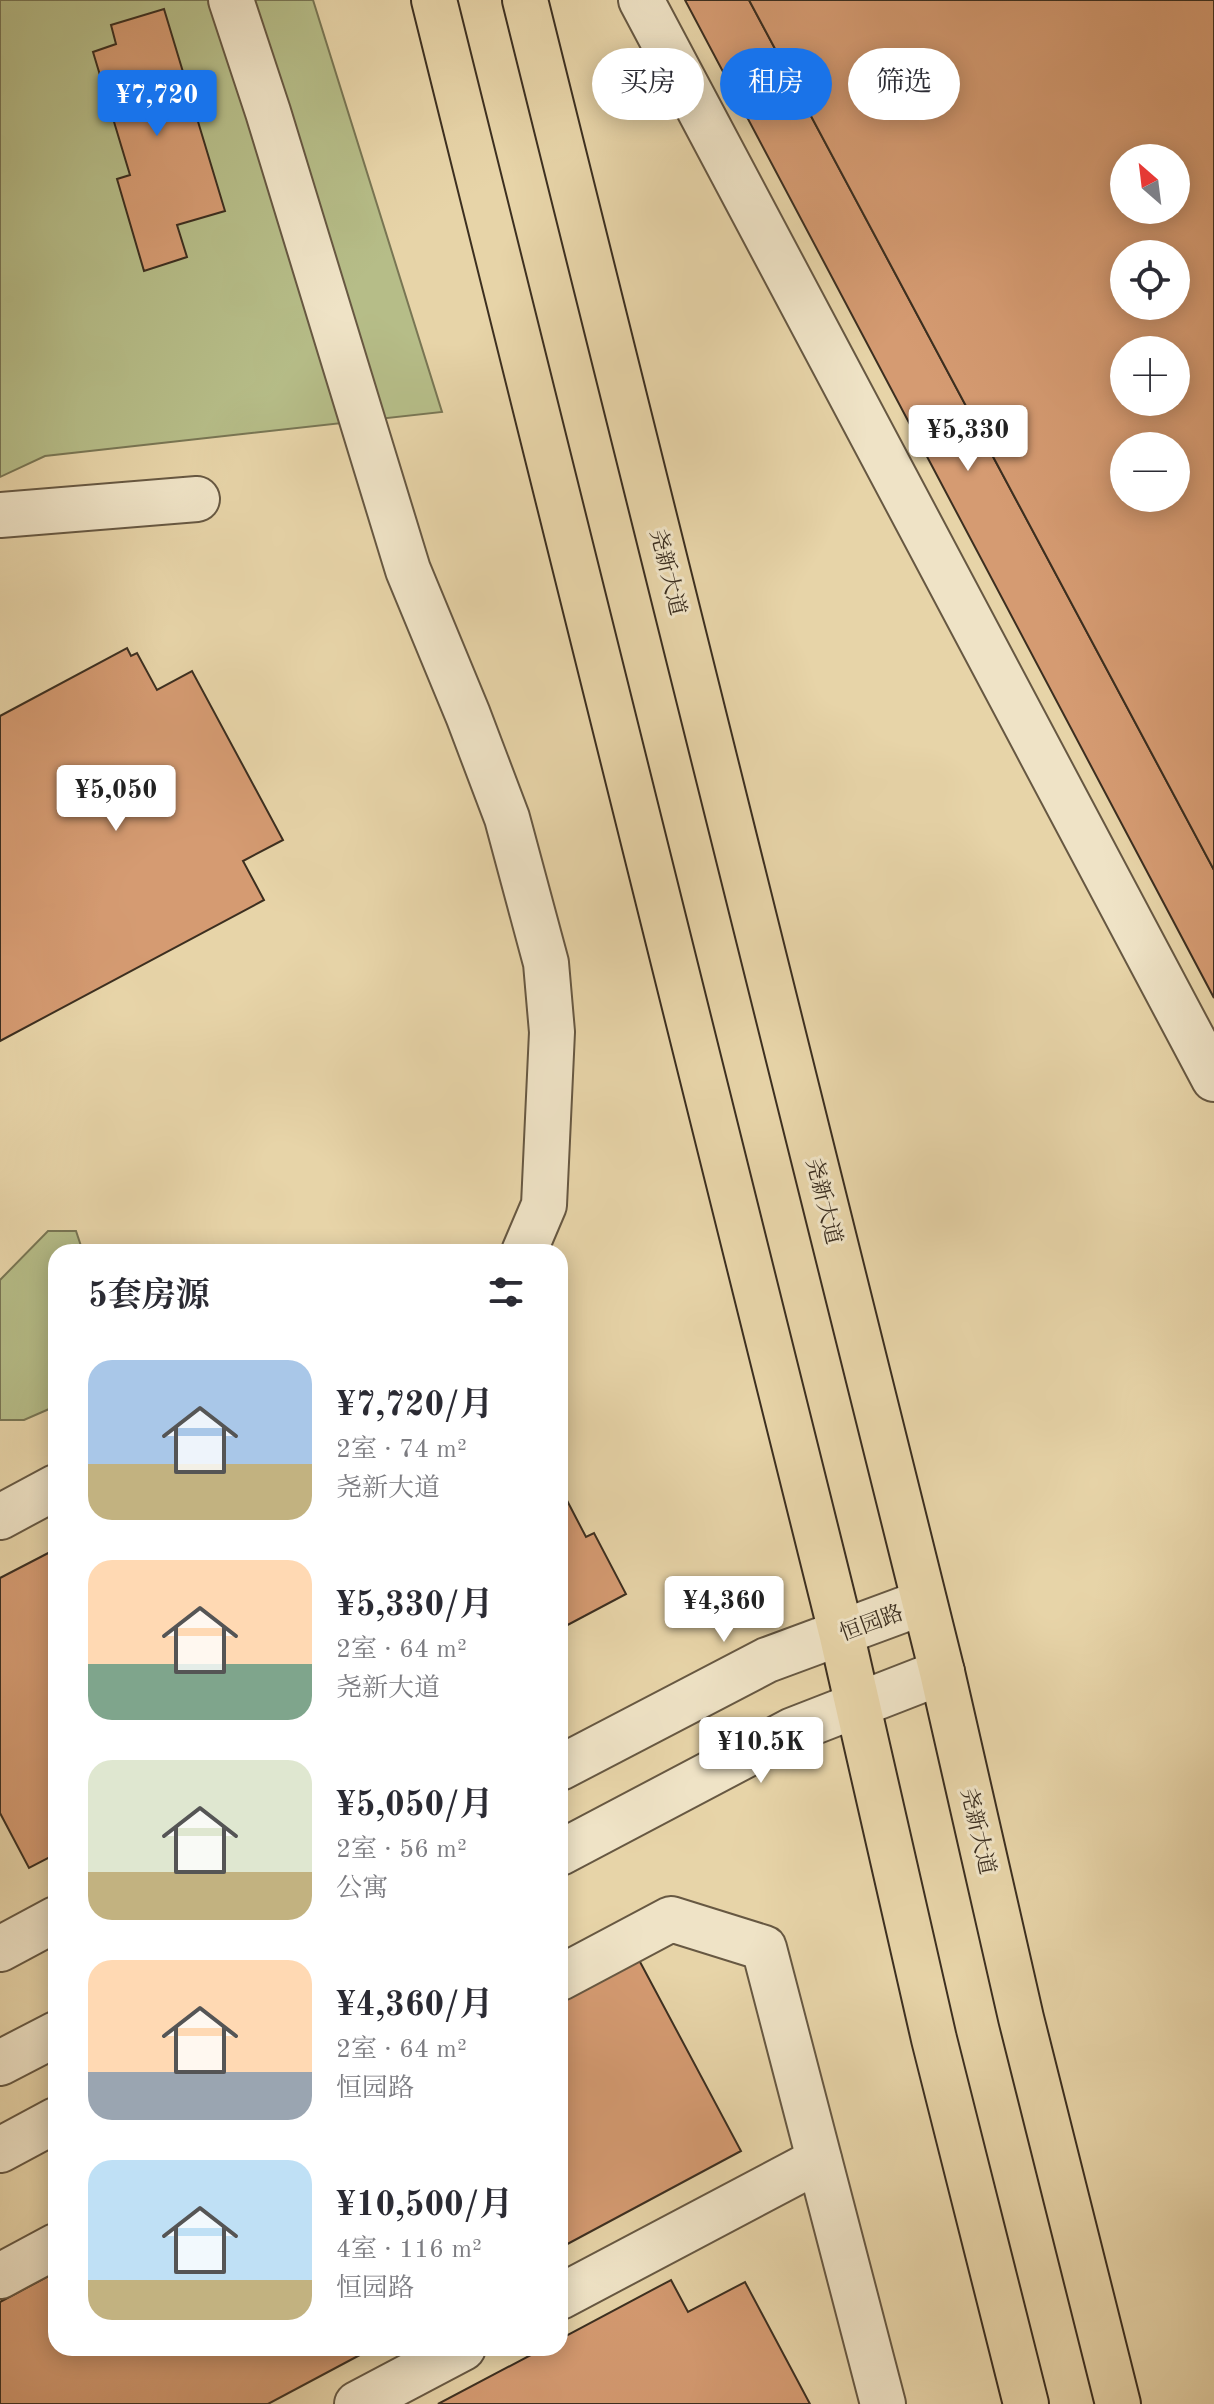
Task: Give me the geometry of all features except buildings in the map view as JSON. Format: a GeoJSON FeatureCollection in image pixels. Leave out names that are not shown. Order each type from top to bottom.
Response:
{"type":"FeatureCollection","features":[{"type":"Feature","properties":{"kind":"main road"},"geometry":{"type":"LineString","coordinates":[[434,0],[841,1632],[934,2039],[1026,2404]]}},
{"type":"Feature","properties":{"kind":"main road","name":"尧新大道"},"geometry":{"type":"LineString","coordinates":[[525,0],[942,1672],[1021,2018],[1118,2404]]}},
{"type":"Feature","properties":{"kind":"street"},"geometry":{"type":"LineString","coordinates":[[231,0],[273,127],[408,570],[507,818],[546,963],[552,1032],[544,1205],[527,1244]]}},
{"type":"Feature","properties":{"kind":"street"},"geometry":{"type":"LineString","coordinates":[[641,0],[1214,1079]]}},
{"type":"Feature","properties":{"kind":"street"},"geometry":{"type":"LineString","coordinates":[[0,515],[197,499]]}},
{"type":"Feature","properties":{"kind":"street"},"geometry":{"type":"LineString","coordinates":[[0,1517],[48,1491]]}},
{"type":"Feature","properties":{"kind":"street","name":"恒园路"},"geometry":{"type":"LineString","coordinates":[[568,1764],[767,1660],[924,1602]]}},
{"type":"Feature","properties":{"kind":"street"},"geometry":{"type":"LineString","coordinates":[[568,1849],[793,1730],[942,1672]]}},
{"type":"Feature","properties":{"kind":"street"},"geometry":{"type":"LineString","coordinates":[[568,1974],[671,1919],[764,1948],[883,2404]]}},
{"type":"Feature","properties":{"kind":"street"},"geometry":{"type":"LineString","coordinates":[[0,1949],[48,1923]]}},
{"type":"Feature","properties":{"kind":"street"},"geometry":{"type":"LineString","coordinates":[[0,2063],[48,2038]]}},
{"type":"Feature","properties":{"kind":"street"},"geometry":{"type":"LineString","coordinates":[[0,2150],[48,2124]]}},
{"type":"Feature","properties":{"kind":"street"},"geometry":{"type":"LineString","coordinates":[[568,2293],[819,2160]]}},
{"type":"Feature","properties":{"kind":"street"},"geometry":{"type":"LineString","coordinates":[[0,2276],[48,2250]]}},
{"type":"Feature","properties":{"kind":"street"},"geometry":{"type":"LineString","coordinates":[[357,2404],[448,2356]]}},
{"type":"Feature","properties":{"kind":"green space"},"geometry":{"type":"Polygon","coordinates":[[[0,0],[313,0],[442,412],[45,456],[0,477],[0,0]]]}},
{"type":"Feature","properties":{"kind":"green space"},"geometry":{"type":"Polygon","coordinates":[[[48,1231],[76,1231],[80,1244],[48,1244],[48,1410],[24,1420],[0,1420],[0,1280],[48,1231]]]}}]}
